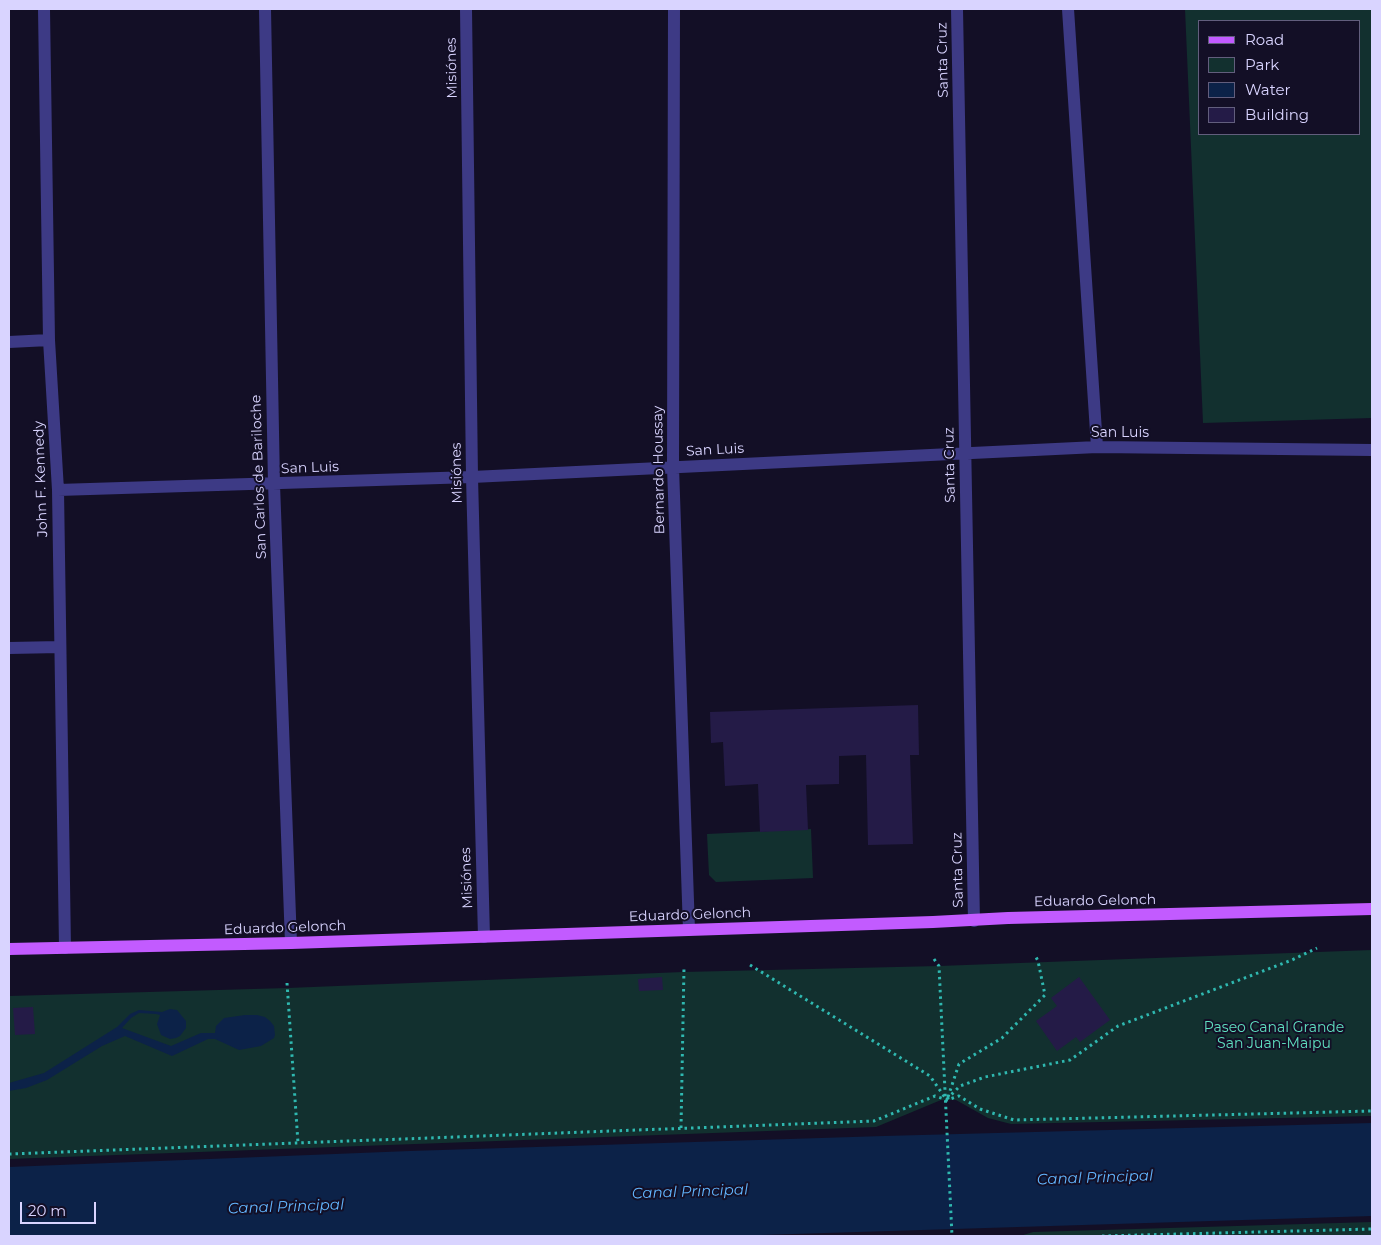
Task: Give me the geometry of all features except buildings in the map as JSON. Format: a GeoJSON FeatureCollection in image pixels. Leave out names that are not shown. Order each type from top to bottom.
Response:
{"type":"FeatureCollection","features":[{"type":"Feature","properties":{"kind":"main road","name":"Eduardo Gelonch"},"geometry":{"type":"LineString","coordinates":[[9,949],[290,943],[974,921],[1008,918],[1372,909]]}},
{"type":"Feature","properties":{"kind":"street","name":"John F. Kennedy"},"geometry":{"type":"LineString","coordinates":[[44,9],[49,340],[58,490],[65,948]]}},
{"type":"Feature","properties":{"kind":"street","name":"San Carlos de Bariloche"},"geometry":{"type":"LineString","coordinates":[[265,9],[274,484],[290,943]]}},
{"type":"Feature","properties":{"kind":"street","name":"Misiónes"},"geometry":{"type":"LineString","coordinates":[[466,9],[472,477],[484,937]]}},
{"type":"Feature","properties":{"kind":"street","name":"Bernardo Houssay"},"geometry":{"type":"LineString","coordinates":[[674,9],[673,467],[689,930]]}},
{"type":"Feature","properties":{"kind":"street","name":"Santa Cruz"},"geometry":{"type":"LineString","coordinates":[[957,9],[974,921]]}},
{"type":"Feature","properties":{"kind":"street"},"geometry":{"type":"LineString","coordinates":[[1068,9],[1097,448]]}},
{"type":"Feature","properties":{"kind":"street"},"geometry":{"type":"LineString","coordinates":[[9,342],[49,340]]}},
{"type":"Feature","properties":{"kind":"street","name":"San Luis"},"geometry":{"type":"LineString","coordinates":[[58,490],[472,477],[1097,448],[1372,450]]}},
{"type":"Feature","properties":{"kind":"street"},"geometry":{"type":"LineString","coordinates":[[9,648],[60,646]]}},
{"type":"Feature","properties":{"kind":"path"},"geometry":{"type":"LineString","coordinates":[[947,1100],[960,1086],[985,1077],[1070,1060],[1118,1026],[1292,960],[1317,948]]}},
{"type":"Feature","properties":{"kind":"path"},"geometry":{"type":"LineString","coordinates":[[947,1100],[958,1064],[1002,1038],[1045,995],[1035,955]]}},
{"type":"Feature","properties":{"kind":"path"},"geometry":{"type":"LineString","coordinates":[[934,959],[939,966],[947,1100],[952,1236]]}},
{"type":"Feature","properties":{"kind":"path"},"geometry":{"type":"LineString","coordinates":[[750,965],[930,1076],[947,1100]]}},
{"type":"Feature","properties":{"kind":"path"},"geometry":{"type":"LineString","coordinates":[[681,1128],[684,967]]}},
{"type":"Feature","properties":{"kind":"path"},"geometry":{"type":"LineString","coordinates":[[287,983],[298,1143]]}},
{"type":"Feature","properties":{"kind":"path"},"geometry":{"type":"LineString","coordinates":[[9,1154],[874,1121],[935,1096],[947,1100],[959,1096],[980,1109],[1014,1120],[1372,1111]]}},
{"type":"Feature","properties":{"kind":"path"},"geometry":{"type":"LineString","coordinates":[[1102,1236],[1372,1229]]}},
{"type":"Feature","properties":{"kind":"green space"},"geometry":{"type":"Polygon","coordinates":[[[1185,9],[1372,9],[1372,418],[1203,423],[1185,9]]]}},
{"type":"Feature","properties":{"kind":"green space"},"geometry":{"type":"Polygon","coordinates":[[[811,829],[813,878],[716,882],[709,875],[707,834],[811,829]]]}},
{"type":"Feature","properties":{"kind":"green space","name":"Paseo Canal Grande San Juan-Maipu"},"geometry":{"type":"Polygon","coordinates":[[[1372,950],[1372,1116],[1011,1124],[988,1118],[956,1100],[941,1100],[876,1127],[9,1159],[9,996],[1372,950]]]}},
{"type":"Feature","properties":{"kind":"green space"},"geometry":{"type":"Polygon","coordinates":[[[1372,1222],[1372,1236],[1020,1236],[1033,1232],[1372,1222]]]}},
{"type":"Feature","properties":{"kind":"water"},"geometry":{"type":"Polygon","coordinates":[[[170,1009],[177,1010],[186,1021],[186,1028],[176,1038],[170,1039],[161,1035],[157,1024],[160,1015],[156,1014],[139,1013],[131,1018],[122,1028],[171,1046],[201,1033],[215,1033],[216,1026],[224,1018],[257,1015],[265,1017],[270,1021],[274,1026],[275,1035],[274,1038],[261,1046],[239,1050],[215,1039],[208,1039],[172,1056],[125,1036],[102,1046],[47,1080],[26,1088],[9,1091],[9,1083],[44,1073],[117,1027],[130,1014],[139,1010],[162,1012],[170,1009]]]}},
{"type":"Feature","properties":{"kind":"water","name":"Canal Principal"},"geometry":{"type":"Polygon","coordinates":[[[1372,1123],[1372,1216],[729,1236],[9,1236],[9,1167],[410,1151],[1372,1123]]]}}]}
